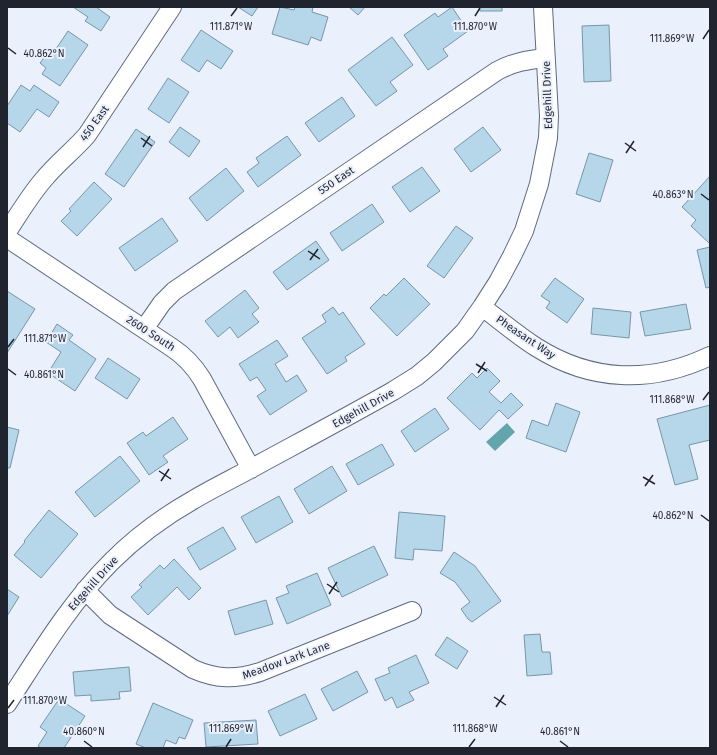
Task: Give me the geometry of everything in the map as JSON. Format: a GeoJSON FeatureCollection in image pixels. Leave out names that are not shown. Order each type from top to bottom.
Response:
{"type":"FeatureCollection","features":[{"type":"Feature","properties":{"kind":"street","name":"450 East"},"geometry":{"type":"LineString","coordinates":[[7,232],[43,180],[88,134],[172,7]]}},
{"type":"Feature","properties":{"kind":"street","name":"Edgehill Drive"},"geometry":{"type":"LineString","coordinates":[[7,704],[61,621],[85,590],[129,545],[149,529],[192,500],[393,392],[417,376],[434,362],[465,331],[482,307],[512,256],[524,231],[539,184],[548,138],[549,116],[543,7]]}},
{"type":"Feature","properties":{"kind":"street","name":"550 East"},"geometry":{"type":"LineString","coordinates":[[144,329],[162,303],[174,291],[497,71],[517,62],[545,58]]}},
{"type":"Feature","properties":{"kind":"street","name":"2600 South"},"geometry":{"type":"LineString","coordinates":[[7,238],[181,353],[196,370],[251,469]]}},
{"type":"Feature","properties":{"kind":"street","name":"Pheasant Way"},"geometry":{"type":"LineString","coordinates":[[482,307],[523,338],[550,355],[580,368],[595,372],[626,376],[656,374],[685,366],[710,356]]}},
{"type":"Feature","properties":{"kind":"street","name":"Meadow Lark Lane"},"geometry":{"type":"LineString","coordinates":[[85,590],[110,615],[192,669],[209,675],[226,678],[249,676],[412,611]]}},
{"type":"Feature","properties":{"kind":"water"},"geometry":{"type":"Polygon","coordinates":[[[507,423],[515,432],[495,451],[486,442],[507,423]]]}},
{"type":"Feature","properties":{"kind":"building"},"geometry":{"type":"Polygon","coordinates":[[[73,7],[96,7],[110,17],[101,31],[85,21],[88,17],[73,7]]]}},
{"type":"Feature","properties":{"kind":"building"},"geometry":{"type":"Polygon","coordinates":[[[238,7],[258,7],[252,16],[238,7]]]}},
{"type":"Feature","properties":{"kind":"building"},"geometry":{"type":"Polygon","coordinates":[[[280,7],[294,10],[295,7],[313,7],[312,12],[328,17],[321,41],[311,37],[308,45],[272,34],[280,7]]]}},
{"type":"Feature","properties":{"kind":"building"},"geometry":{"type":"Polygon","coordinates":[[[349,7],[365,7],[358,15],[349,7]]]}},
{"type":"Feature","properties":{"kind":"building"},"geometry":{"type":"Polygon","coordinates":[[[452,7],[468,31],[443,49],[448,56],[428,70],[404,35],[435,13],[438,17],[452,7]]]}},
{"type":"Feature","properties":{"kind":"building"},"geometry":{"type":"Polygon","coordinates":[[[479,7],[502,7],[502,11],[480,11],[479,7]]]}},
{"type":"Feature","properties":{"kind":"building"},"geometry":{"type":"Polygon","coordinates":[[[609,25],[611,81],[584,82],[582,26],[609,25]]]}},
{"type":"Feature","properties":{"kind":"building"},"geometry":{"type":"Polygon","coordinates":[[[201,30],[233,51],[221,69],[207,60],[199,72],[181,60],[201,30]]]}},
{"type":"Feature","properties":{"kind":"building"},"geometry":{"type":"Polygon","coordinates":[[[68,31],[88,45],[60,86],[42,74],[46,68],[40,63],[46,55],[50,58],[68,31]]]}},
{"type":"Feature","properties":{"kind":"building"},"geometry":{"type":"Polygon","coordinates":[[[392,37],[413,65],[390,82],[397,91],[376,106],[348,70],[392,37]]]}},
{"type":"Feature","properties":{"kind":"building"},"geometry":{"type":"Polygon","coordinates":[[[168,78],[189,92],[169,123],[148,109],[168,78]]]}},
{"type":"Feature","properties":{"kind":"building"},"geometry":{"type":"Polygon","coordinates":[[[21,85],[30,91],[34,85],[59,102],[49,117],[37,109],[20,132],[7,123],[7,106],[21,85]]]}},
{"type":"Feature","properties":{"kind":"building"},"geometry":{"type":"Polygon","coordinates":[[[342,97],[355,116],[319,142],[305,123],[342,97]]]}},
{"type":"Feature","properties":{"kind":"building"},"geometry":{"type":"Polygon","coordinates":[[[180,127],[200,141],[189,157],[169,142],[180,127]]]}},
{"type":"Feature","properties":{"kind":"building"},"geometry":{"type":"Polygon","coordinates":[[[483,127],[501,150],[471,172],[454,149],[483,127]]]}},
{"type":"Feature","properties":{"kind":"building"},"geometry":{"type":"Polygon","coordinates":[[[136,129],[155,142],[124,187],[105,174],[136,129]]]}},
{"type":"Feature","properties":{"kind":"building"},"geometry":{"type":"Polygon","coordinates":[[[287,136],[301,155],[258,187],[247,172],[259,163],[256,158],[287,136]]]}},
{"type":"Feature","properties":{"kind":"building"},"geometry":{"type":"Polygon","coordinates":[[[589,153],[613,160],[600,202],[576,194],[589,153]]]}},
{"type":"Feature","properties":{"kind":"building"},"geometry":{"type":"Polygon","coordinates":[[[422,167],[440,191],[410,212],[392,187],[422,167]]]}},
{"type":"Feature","properties":{"kind":"building"},"geometry":{"type":"Polygon","coordinates":[[[226,168],[244,191],[207,221],[189,198],[226,168]]]}},
{"type":"Feature","properties":{"kind":"building"},"geometry":{"type":"Polygon","coordinates":[[[710,176],[709,243],[691,226],[696,220],[682,207],[710,176]]]}},
{"type":"Feature","properties":{"kind":"building"},"geometry":{"type":"Polygon","coordinates":[[[94,182],[112,199],[77,236],[61,221],[71,211],[69,209],[94,182]]]}},
{"type":"Feature","properties":{"kind":"building"},"geometry":{"type":"Polygon","coordinates":[[[372,204],[384,222],[342,251],[330,233],[372,204]]]}},
{"type":"Feature","properties":{"kind":"building"},"geometry":{"type":"Polygon","coordinates":[[[162,218],[178,241],[135,271],[119,248],[162,218]]]}},
{"type":"Feature","properties":{"kind":"building"},"geometry":{"type":"Polygon","coordinates":[[[456,226],[473,238],[444,278],[427,266],[456,226]]]}},
{"type":"Feature","properties":{"kind":"building"},"geometry":{"type":"Polygon","coordinates":[[[316,241],[329,260],[287,290],[273,272],[316,241]]]}},
{"type":"Feature","properties":{"kind":"building"},"geometry":{"type":"Polygon","coordinates":[[[710,247],[710,287],[706,288],[697,250],[710,247]]]}},
{"type":"Feature","properties":{"kind":"building"},"geometry":{"type":"Polygon","coordinates":[[[404,278],[430,304],[397,336],[370,308],[384,294],[386,296],[404,278]]]}},
{"type":"Feature","properties":{"kind":"building"},"geometry":{"type":"Polygon","coordinates":[[[555,278],[584,299],[567,323],[546,308],[550,302],[541,296],[555,278]]]}},
{"type":"Feature","properties":{"kind":"building"},"geometry":{"type":"Polygon","coordinates":[[[245,290],[259,308],[252,314],[259,322],[238,338],[230,327],[218,337],[205,321],[245,290]]]}},
{"type":"Feature","properties":{"kind":"building"},"geometry":{"type":"Polygon","coordinates":[[[7,291],[35,309],[7,353],[7,291]]]}},
{"type":"Feature","properties":{"kind":"building"},"geometry":{"type":"Polygon","coordinates":[[[686,304],[691,329],[645,336],[640,312],[686,304]]]}},
{"type":"Feature","properties":{"kind":"building"},"geometry":{"type":"Polygon","coordinates":[[[333,307],[339,315],[343,312],[365,344],[345,357],[347,361],[327,374],[302,338],[326,322],[322,315],[333,307]]]}},
{"type":"Feature","properties":{"kind":"building"},"geometry":{"type":"Polygon","coordinates":[[[593,308],[631,312],[629,338],[591,334],[593,308]]]}},
{"type":"Feature","properties":{"kind":"building"},"geometry":{"type":"Polygon","coordinates":[[[57,324],[73,335],[69,340],[96,359],[75,391],[48,373],[61,352],[46,342],[57,324]]]}},
{"type":"Feature","properties":{"kind":"building"},"geometry":{"type":"Polygon","coordinates":[[[277,340],[288,356],[275,364],[286,382],[297,375],[307,391],[270,415],[257,396],[266,390],[257,377],[250,381],[239,364],[277,340]]]}},
{"type":"Feature","properties":{"kind":"building"},"geometry":{"type":"Polygon","coordinates":[[[108,358],[140,379],[127,399],[95,378],[108,358]]]}},
{"type":"Feature","properties":{"kind":"building"},"geometry":{"type":"Polygon","coordinates":[[[487,368],[500,381],[489,392],[501,403],[511,393],[523,405],[508,419],[499,410],[480,430],[447,398],[472,373],[477,378],[487,368]]]}},
{"type":"Feature","properties":{"kind":"building"},"geometry":{"type":"Polygon","coordinates":[[[556,403],[580,412],[566,452],[526,438],[532,420],[548,426],[556,403]]]}},
{"type":"Feature","properties":{"kind":"building"},"geometry":{"type":"Polygon","coordinates":[[[710,405],[710,440],[689,445],[698,479],[675,485],[657,419],[710,405]]]}},
{"type":"Feature","properties":{"kind":"building"},"geometry":{"type":"Polygon","coordinates":[[[435,408],[449,429],[415,452],[401,431],[435,408]]]}},
{"type":"Feature","properties":{"kind":"building"},"geometry":{"type":"Polygon","coordinates":[[[173,417],[188,439],[163,456],[168,462],[149,475],[127,443],[143,432],[146,436],[173,417]]]}},
{"type":"Feature","properties":{"kind":"building"},"geometry":{"type":"Polygon","coordinates":[[[7,427],[19,430],[10,468],[7,468],[7,427]]]}},
{"type":"Feature","properties":{"kind":"building"},"geometry":{"type":"Polygon","coordinates":[[[382,444],[394,465],[358,485],[346,464],[382,444]]]}},
{"type":"Feature","properties":{"kind":"building"},"geometry":{"type":"Polygon","coordinates":[[[120,456],[140,481],[95,517],[75,492],[120,456]]]}},
{"type":"Feature","properties":{"kind":"building"},"geometry":{"type":"Polygon","coordinates":[[[332,466],[347,491],[309,514],[294,489],[332,466]]]}},
{"type":"Feature","properties":{"kind":"building"},"geometry":{"type":"Polygon","coordinates":[[[279,496],[293,522],[256,543],[241,517],[279,496]]]}},
{"type":"Feature","properties":{"kind":"building"},"geometry":{"type":"Polygon","coordinates":[[[49,510],[78,534],[41,578],[14,555],[49,510]]]}},
{"type":"Feature","properties":{"kind":"building"},"geometry":{"type":"Polygon","coordinates":[[[399,512],[445,516],[442,551],[414,549],[413,560],[395,558],[399,512]]]}},
{"type":"Feature","properties":{"kind":"building"},"geometry":{"type":"Polygon","coordinates":[[[223,527],[236,549],[200,570],[187,548],[223,527]]]}},
{"type":"Feature","properties":{"kind":"building"},"geometry":{"type":"Polygon","coordinates":[[[374,546],[388,575],[342,597],[328,568],[374,546]]]}},
{"type":"Feature","properties":{"kind":"building"},"geometry":{"type":"Polygon","coordinates":[[[454,552],[475,566],[501,601],[472,622],[461,609],[470,602],[455,582],[440,573],[454,552]]]}},
{"type":"Feature","properties":{"kind":"building"},"geometry":{"type":"Polygon","coordinates":[[[174,559],[201,588],[189,600],[177,587],[148,615],[131,597],[142,587],[139,585],[160,565],[164,569],[174,559]]]}},
{"type":"Feature","properties":{"kind":"building"},"geometry":{"type":"Polygon","coordinates":[[[317,573],[331,605],[287,624],[276,598],[289,593],[286,586],[317,573]]]}},
{"type":"Feature","properties":{"kind":"building"},"geometry":{"type":"Polygon","coordinates":[[[7,589],[19,597],[7,616],[7,589]]]}},
{"type":"Feature","properties":{"kind":"building"},"geometry":{"type":"Polygon","coordinates":[[[266,600],[273,624],[235,635],[228,611],[266,600]]]}},
{"type":"Feature","properties":{"kind":"building"},"geometry":{"type":"Polygon","coordinates":[[[540,634],[542,652],[550,652],[552,674],[527,676],[524,635],[540,634]]]}},
{"type":"Feature","properties":{"kind":"building"},"geometry":{"type":"Polygon","coordinates":[[[447,637],[468,651],[457,669],[435,655],[447,637]]]}},
{"type":"Feature","properties":{"kind":"building"},"geometry":{"type":"Polygon","coordinates":[[[416,655],[429,683],[409,692],[414,700],[397,708],[392,697],[385,701],[375,679],[390,673],[388,668],[416,655]]]}},
{"type":"Feature","properties":{"kind":"building"},"geometry":{"type":"Polygon","coordinates":[[[129,667],[131,691],[119,692],[120,699],[91,701],[91,695],[75,696],[73,672],[129,667]]]}},
{"type":"Feature","properties":{"kind":"building"},"geometry":{"type":"Polygon","coordinates":[[[357,671],[368,692],[333,711],[321,689],[357,671]]]}},
{"type":"Feature","properties":{"kind":"building"},"geometry":{"type":"Polygon","coordinates":[[[305,694],[317,719],[280,736],[268,711],[305,694]]]}},
{"type":"Feature","properties":{"kind":"building"},"geometry":{"type":"Polygon","coordinates":[[[59,699],[85,716],[64,748],[41,748],[38,746],[47,732],[40,727],[59,699]]]}},
{"type":"Feature","properties":{"kind":"building"},"geometry":{"type":"Polygon","coordinates":[[[153,703],[193,720],[185,739],[179,737],[176,744],[166,740],[163,748],[146,748],[136,744],[153,703]]]}},
{"type":"Feature","properties":{"kind":"building"},"geometry":{"type":"Polygon","coordinates":[[[256,720],[258,744],[206,747],[204,723],[256,720]]]}}]}
